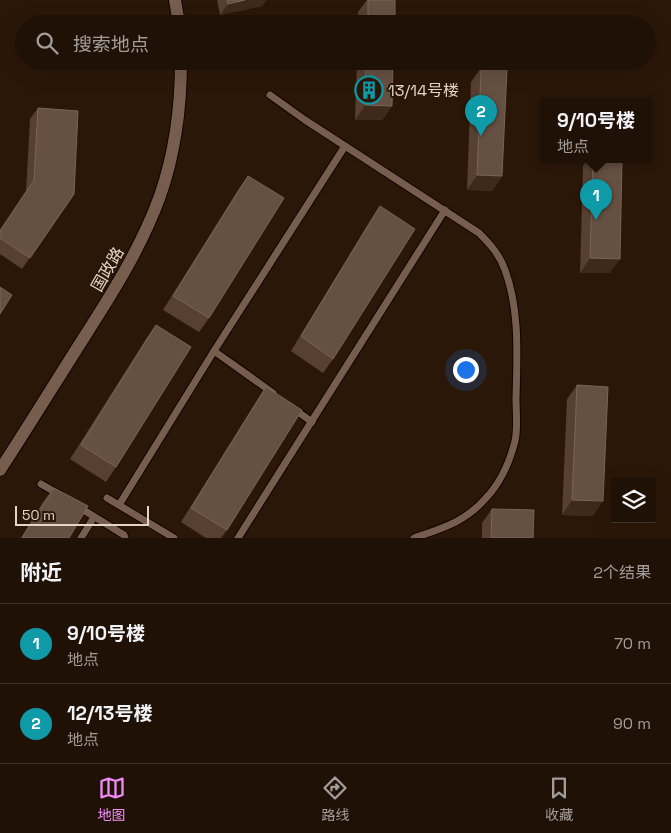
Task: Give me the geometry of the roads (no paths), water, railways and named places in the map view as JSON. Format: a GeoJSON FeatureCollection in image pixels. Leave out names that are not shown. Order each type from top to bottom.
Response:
{"type":"FeatureCollection","features":[{"type":"Feature","properties":{"kind":"street"},"geometry":{"type":"LineString","coordinates":[[175,0],[178,15]]}},
{"type":"Feature","properties":{"kind":"street","name":"国政路"},"geometry":{"type":"LineString","coordinates":[[0,470],[121,279],[143,238],[161,194],[173,151],[179,108],[181,70]]}},
{"type":"Feature","properties":{"kind":"lane"},"geometry":{"type":"LineString","coordinates":[[270,95],[305,120],[479,233],[492,246],[505,268],[513,296],[517,342],[516,440],[505,471],[487,497],[469,515],[434,534],[414,538]]}},
{"type":"Feature","properties":{"kind":"lane"},"geometry":{"type":"LineString","coordinates":[[118,505],[345,146]]}},
{"type":"Feature","properties":{"kind":"lane"},"geometry":{"type":"LineString","coordinates":[[238,538],[445,210]]}},
{"type":"Feature","properties":{"kind":"lane"},"geometry":{"type":"LineString","coordinates":[[214,351],[282,400]]}},
{"type":"Feature","properties":{"kind":"lane"},"geometry":{"type":"LineString","coordinates":[[289,405],[312,422]]}},
{"type":"Feature","properties":{"kind":"lane"},"geometry":{"type":"LineString","coordinates":[[41,484],[64,498]]}},
{"type":"Feature","properties":{"kind":"lane"},"geometry":{"type":"LineString","coordinates":[[107,498],[174,538]]}},
{"type":"Feature","properties":{"kind":"lane"},"geometry":{"type":"LineString","coordinates":[[71,502],[124,535],[125,538]]}},
{"type":"Feature","properties":{"kind":"lane"},"geometry":{"type":"LineString","coordinates":[[81,538],[94,517]]}},
{"type":"Feature","properties":{"kind":"place","name":"13/14号楼"},"geometry":{"type":"Point","coordinates":[369,90]}},
{"type":"Feature","properties":{"kind":"place","name":"12/13号楼"},"geometry":{"type":"Point","coordinates":[481,136]}},
{"type":"Feature","properties":{"kind":"place","name":"9/10号楼"},"geometry":{"type":"Point","coordinates":[596,220]}}]}
